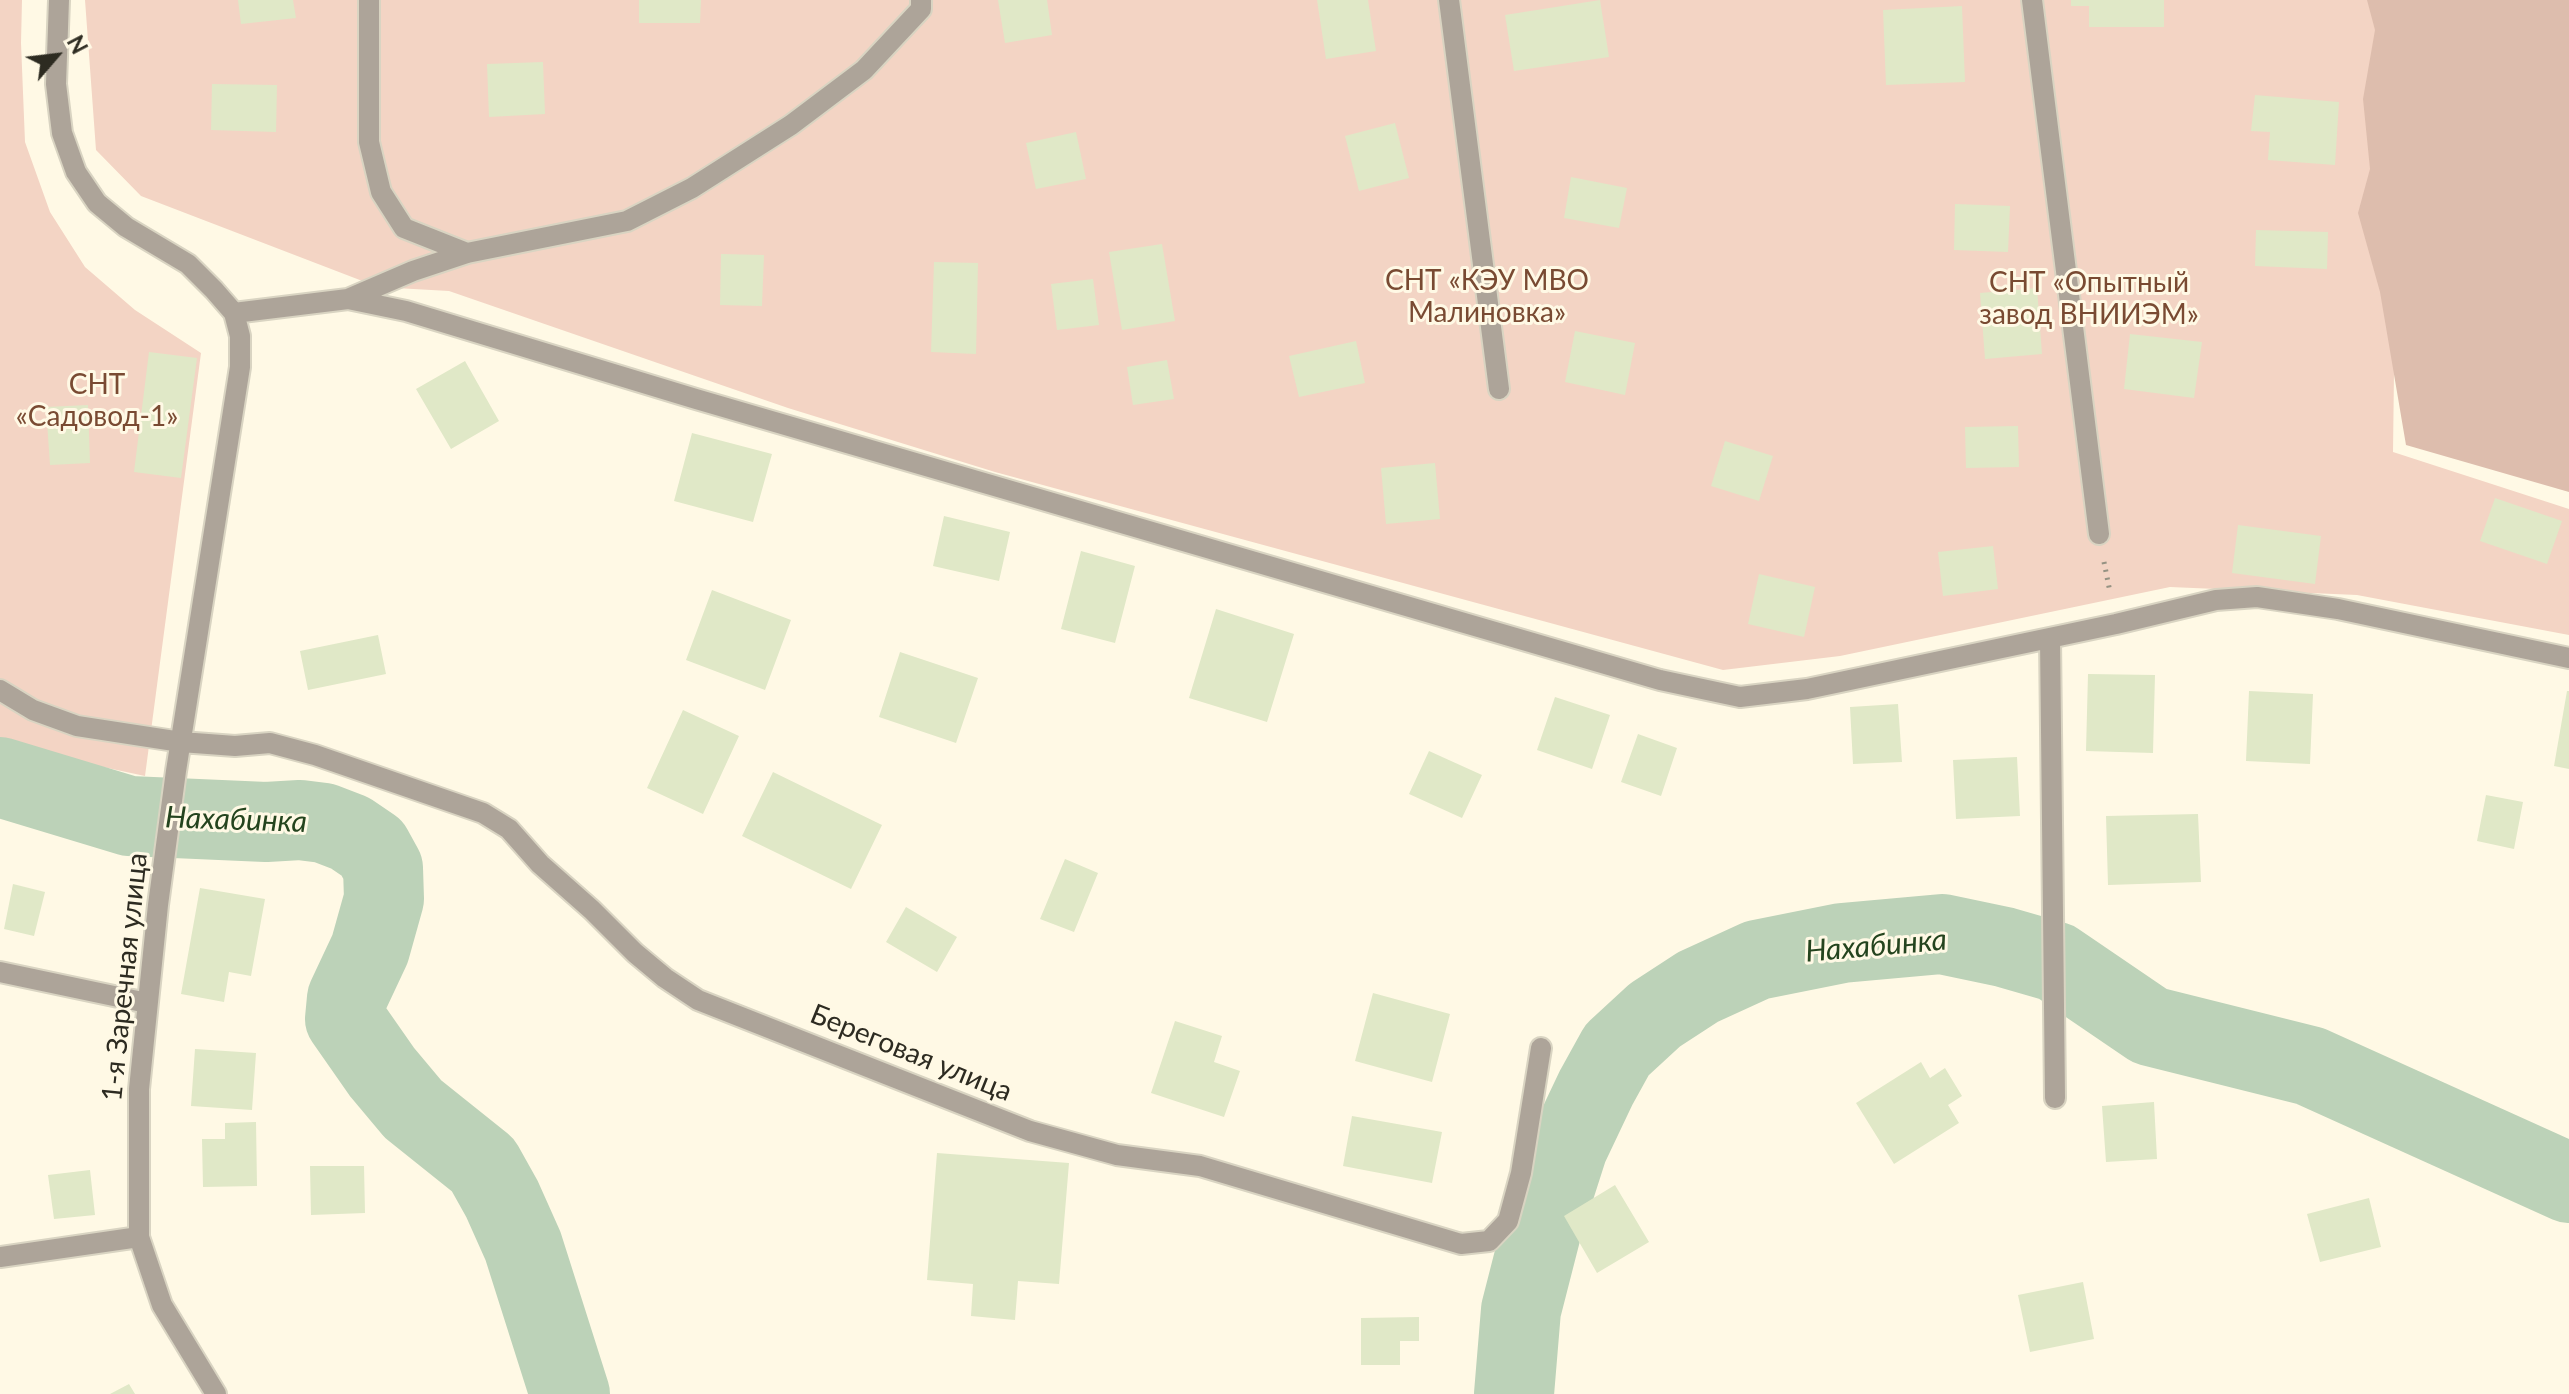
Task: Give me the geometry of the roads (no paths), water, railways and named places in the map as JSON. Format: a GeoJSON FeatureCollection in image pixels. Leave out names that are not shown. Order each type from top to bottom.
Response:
{"type":"FeatureCollection","features":[{"type":"Feature","properties":{"kind":"street"},"geometry":{"type":"LineString","coordinates":[[59,0],[56,84],[62,133],[76,172],[97,203],[126,227],[188,264],[234,313],[348,299],[413,271],[467,253],[627,221],[692,188],[791,125],[864,70],[926,3]]}},
{"type":"Feature","properties":{"kind":"street"},"geometry":{"type":"LineString","coordinates":[[369,0],[369,142],[381,192],[404,228],[467,253]]}},
{"type":"Feature","properties":{"kind":"street"},"geometry":{"type":"LineString","coordinates":[[1449,0],[1499,389]]}},
{"type":"Feature","properties":{"kind":"street"},"geometry":{"type":"LineString","coordinates":[[2032,0],[2099,534]]}},
{"type":"Feature","properties":{"kind":"street"},"geometry":{"type":"LineString","coordinates":[[348,299],[406,311],[711,404],[1660,680],[1740,697],[1807,689],[2216,600],[2257,597],[2338,609],[2569,658]]}},
{"type":"Feature","properties":{"kind":"street","name":"1-я Заречная улица"},"geometry":{"type":"LineString","coordinates":[[216,1394],[162,1305],[139,1237],[139,1089],[176,771],[240,367],[240,336],[234,313]]}},
{"type":"Feature","properties":{"kind":"street"},"geometry":{"type":"LineString","coordinates":[[2050,638],[2055,1098]]}},
{"type":"Feature","properties":{"kind":"street","name":"Береговая улица"},"geometry":{"type":"LineString","coordinates":[[0,690],[33,710],[77,726],[181,742],[235,746],[270,743],[315,755],[483,813],[509,829],[540,864],[635,953],[698,1000],[1030,1131],[1117,1155],[1200,1166],[1461,1244],[1489,1241],[1508,1221],[1521,1173],[1541,1048]]}},
{"type":"Feature","properties":{"kind":"street"},"geometry":{"type":"LineString","coordinates":[[0,972],[147,1003]]}},
{"type":"Feature","properties":{"kind":"street"},"geometry":{"type":"LineString","coordinates":[[0,1257],[139,1237]]}},
{"type":"Feature","properties":{"kind":"waterway","name":"Нахабинка"},"geometry":{"type":"LineString","coordinates":[[0,777],[129,816],[324,823],[350,833],[372,848],[383,868],[384,899],[370,949],[347,998],[345,1019],[382,1072],[413,1109],[483,1165],[523,1246],[570,1394]]}},
{"type":"Feature","properties":{"kind":"waterway","name":"Нахабинка"},"geometry":{"type":"LineString","coordinates":[[1514,1394],[1521,1310],[1542,1228],[1568,1147],[1617,1050],[1655,1015],[1698,987],[1757,960],[1842,943],[1942,934],[2004,947],[2056,962],[2150,1026],[2310,1066],[2569,1183]]}},
{"type":"Feature","properties":{"kind":"park label","name":"СНТ «КЭУ МВО Малиновка»"},"geometry":{"type":"Point","coordinates":[1487,297]}},
{"type":"Feature","properties":{"kind":"park label","name":"СНТ «Опытный завод ВНИИЭМ»"},"geometry":{"type":"Point","coordinates":[2089,299]}},
{"type":"Feature","properties":{"kind":"park label","name":"СНТ «Садовод-1»"},"geometry":{"type":"Point","coordinates":[97,401]}}]}
